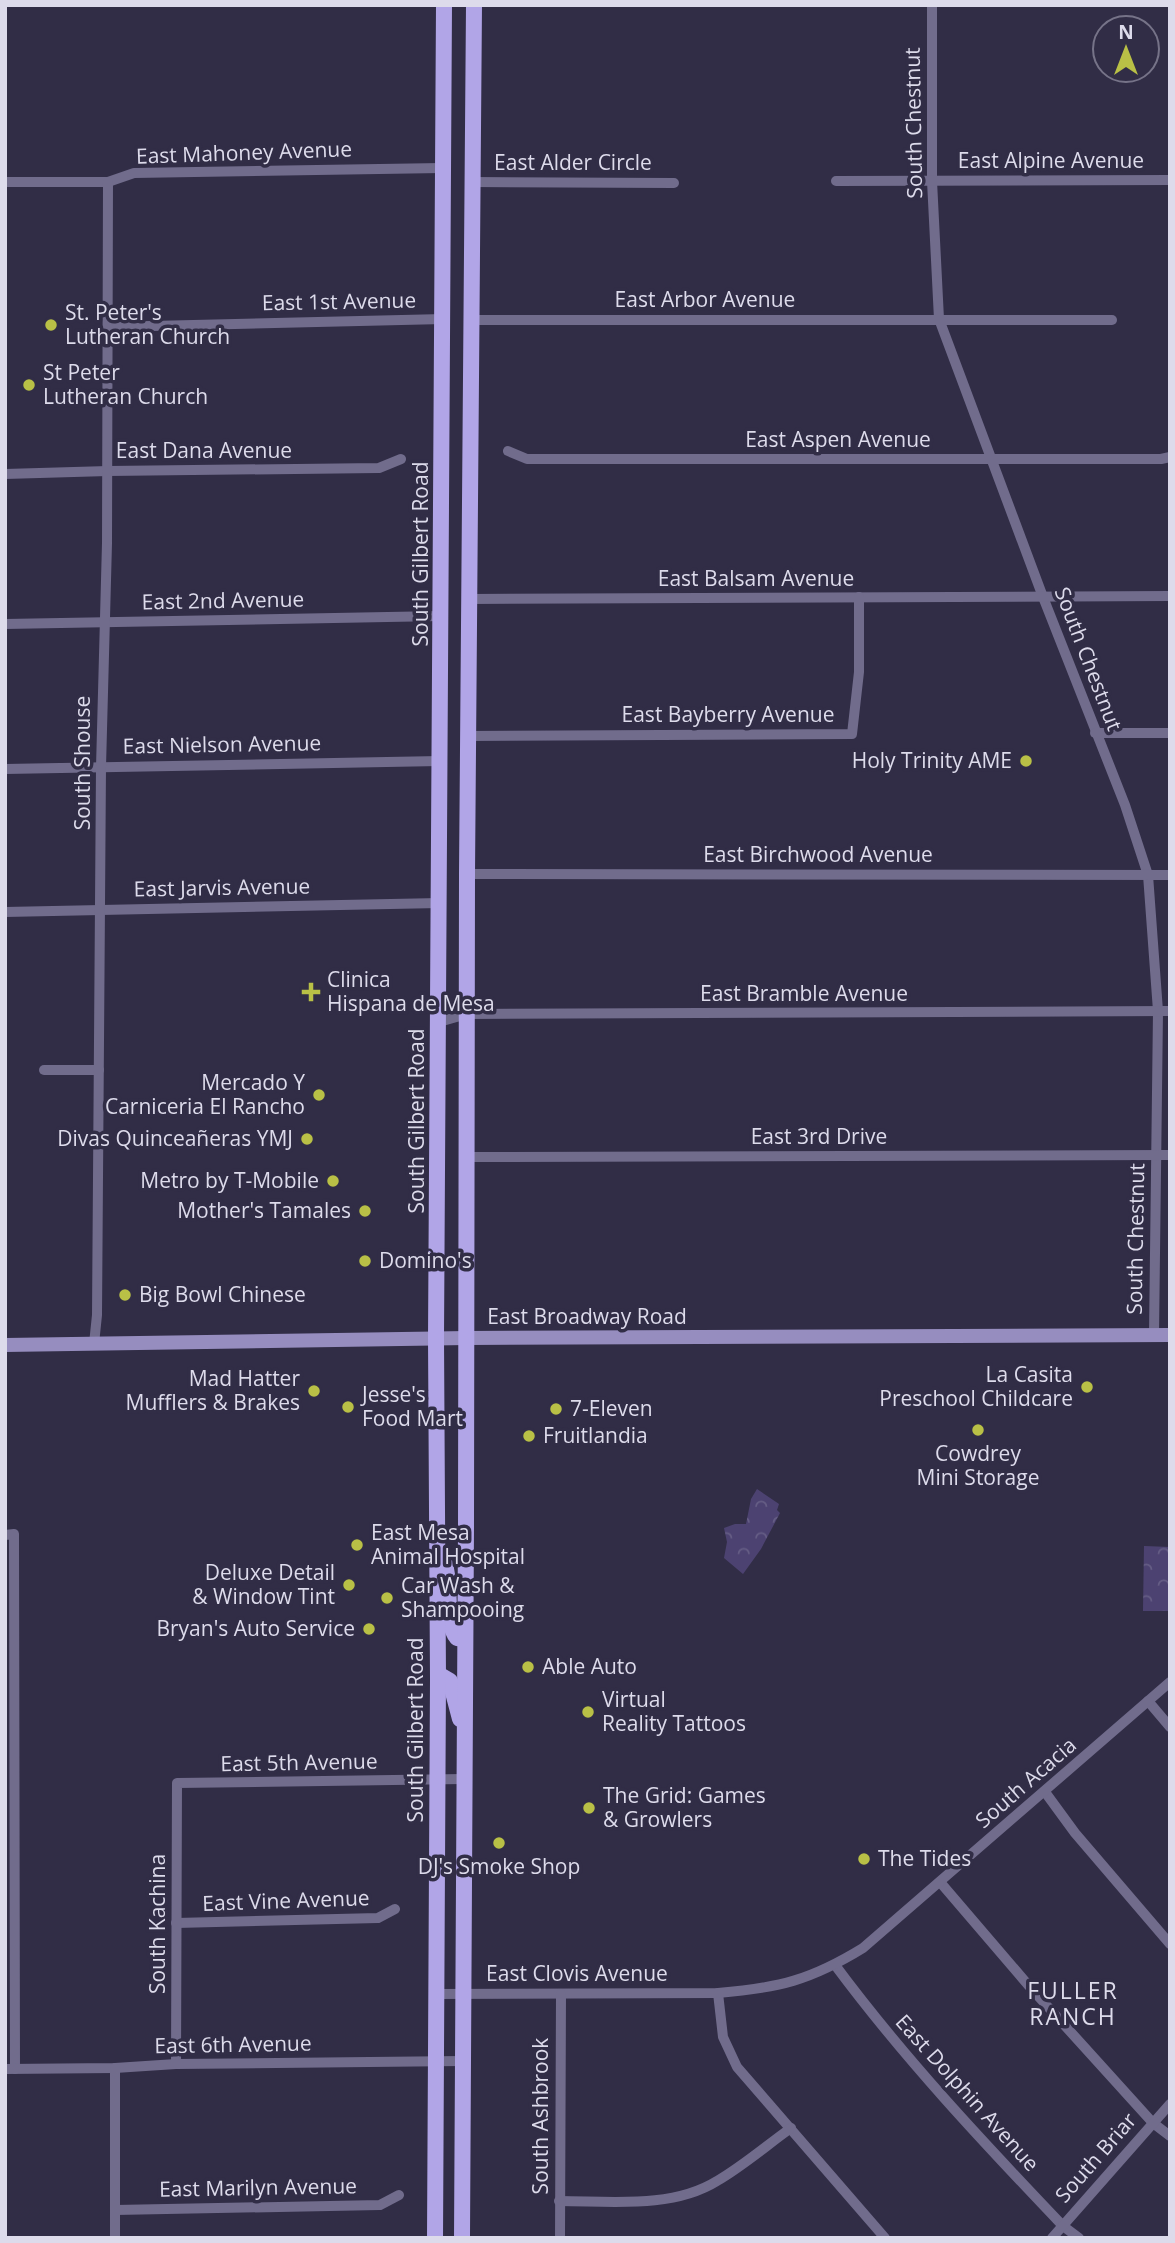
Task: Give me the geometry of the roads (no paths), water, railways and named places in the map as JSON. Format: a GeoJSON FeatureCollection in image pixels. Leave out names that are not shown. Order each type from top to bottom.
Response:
{"type":"FeatureCollection","features":[{"type":"Feature","properties":{"kind":"main road","name":"South Gilbert Road"},"geometry":{"type":"LineString","coordinates":[[435,2238],[438,1674],[436,1338],[444,5]]}},
{"type":"Feature","properties":{"kind":"main road"},"geometry":{"type":"LineString","coordinates":[[462,2238],[467,874],[474,5]]}},
{"type":"Feature","properties":{"kind":"main road","name":"East Broadway Road"},"geometry":{"type":"LineString","coordinates":[[5,1345],[436,1338],[1170,1335]]}},
{"type":"Feature","properties":{"kind":"main road"},"geometry":{"type":"LineString","coordinates":[[437,1545],[447,1565],[449,1577],[451,1630],[457,1638],[466,1639]]}},
{"type":"Feature","properties":{"kind":"main road"},"geometry":{"type":"LineString","coordinates":[[438,1674],[450,1681],[464,1731]]}},
{"type":"Feature","properties":{"kind":"street","name":"South Chestnut"},"geometry":{"type":"LineString","coordinates":[[932,5],[932,181],[939,319],[1043,597],[1125,805],[1148,875],[1158,1012],[1154,1335]]}},
{"type":"Feature","properties":{"kind":"street","name":"East Mahoney Avenue"},"geometry":{"type":"LineString","coordinates":[[5,183],[108,182],[134,173],[442,168]]}},
{"type":"Feature","properties":{"kind":"street","name":"East Alpine Avenue"},"geometry":{"type":"LineString","coordinates":[[836,181],[1170,180]]}},
{"type":"Feature","properties":{"kind":"street","name":"East Alder Circle"},"geometry":{"type":"LineString","coordinates":[[472,181],[674,183]]}},
{"type":"Feature","properties":{"kind":"street","name":"South Shouse"},"geometry":{"type":"LineString","coordinates":[[94,1344],[97,1315],[103,622],[108,471],[108,182]]}},
{"type":"Feature","properties":{"kind":"street","name":"East 1st Avenue"},"geometry":{"type":"LineString","coordinates":[[109,327],[444,319]]}},
{"type":"Feature","properties":{"kind":"street","name":"East Arbor Avenue"},"geometry":{"type":"LineString","coordinates":[[470,320],[1112,320]]}},
{"type":"Feature","properties":{"kind":"street","name":"East Aspen Avenue"},"geometry":{"type":"LineString","coordinates":[[508,451],[527,459],[1170,457]]}},
{"type":"Feature","properties":{"kind":"street","name":"East Dana Avenue"},"geometry":{"type":"LineString","coordinates":[[5,474],[379,468],[401,459]]}},
{"type":"Feature","properties":{"kind":"street","name":"East Balsam Avenue"},"geometry":{"type":"LineString","coordinates":[[469,599],[1170,596]]}},
{"type":"Feature","properties":{"kind":"street","name":"East Bayberry Avenue"},"geometry":{"type":"LineString","coordinates":[[468,736],[852,734],[859,672],[859,597]]}},
{"type":"Feature","properties":{"kind":"street","name":"East 2nd Avenue"},"geometry":{"type":"LineString","coordinates":[[5,624],[441,616]]}},
{"type":"Feature","properties":{"kind":"street"},"geometry":{"type":"LineString","coordinates":[[1096,733],[1170,733]]}},
{"type":"Feature","properties":{"kind":"street","name":"East Nielson Avenue"},"geometry":{"type":"LineString","coordinates":[[5,769],[440,761]]}},
{"type":"Feature","properties":{"kind":"street","name":"East Birchwood Avenue"},"geometry":{"type":"LineString","coordinates":[[467,874],[1170,875]]}},
{"type":"Feature","properties":{"kind":"street","name":"East Jarvis Avenue"},"geometry":{"type":"LineString","coordinates":[[5,912],[440,903]]}},
{"type":"Feature","properties":{"kind":"street","name":"East Bramble Avenue"},"geometry":{"type":"LineString","coordinates":[[439,1022],[467,1014],[1170,1011]]}},
{"type":"Feature","properties":{"kind":"street"},"geometry":{"type":"LineString","coordinates":[[44,1070],[99,1070]]}},
{"type":"Feature","properties":{"kind":"street","name":"East 3rd Drive"},"geometry":{"type":"LineString","coordinates":[[468,1157],[1170,1155]]}},
{"type":"Feature","properties":{"kind":"street"},"geometry":{"type":"LineString","coordinates":[[5,1535],[14,1534],[10,2069]]}},
{"type":"Feature","properties":{"kind":"street","name":"South Acacia"},"geometry":{"type":"LineString","coordinates":[[718,1993],[783,1985],[835,1965],[863,1948],[1170,1682]]}},
{"type":"Feature","properties":{"kind":"street"},"geometry":{"type":"LineString","coordinates":[[1148,1701],[1170,1727]]}},
{"type":"Feature","properties":{"kind":"street","name":"East 5th Avenue"},"geometry":{"type":"LineString","coordinates":[[177,1783],[463,1779]]}},
{"type":"Feature","properties":{"kind":"street","name":"South Kachina"},"geometry":{"type":"LineString","coordinates":[[176,2064],[177,1783]]}},
{"type":"Feature","properties":{"kind":"street"},"geometry":{"type":"LineString","coordinates":[[1045,1792],[1075,1833],[1170,1944]]}},
{"type":"Feature","properties":{"kind":"street"},"geometry":{"type":"LineString","coordinates":[[940,1881],[1029,1986],[1153,2123],[1170,2136]]}},
{"type":"Feature","properties":{"kind":"street","name":"East Vine Avenue"},"geometry":{"type":"LineString","coordinates":[[176,1923],[378,1919],[395,1909]]}},
{"type":"Feature","properties":{"kind":"street","name":"East Dolphin Avenue"},"geometry":{"type":"LineString","coordinates":[[835,1965],[871,2013],[968,2127],[1063,2226],[1079,2238]]}},
{"type":"Feature","properties":{"kind":"street"},"geometry":{"type":"LineString","coordinates":[[718,1993],[723,2037],[737,2067],[791,2127],[877,2235]]}},
{"type":"Feature","properties":{"kind":"street","name":"East Clovis Avenue"},"geometry":{"type":"LineString","coordinates":[[435,1994],[718,1993]]}},
{"type":"Feature","properties":{"kind":"street","name":"South Ashbrook"},"geometry":{"type":"LineString","coordinates":[[560,2238],[561,1994]]}},
{"type":"Feature","properties":{"kind":"street","name":"East 6th Avenue"},"geometry":{"type":"LineString","coordinates":[[10,2069],[462,2061]]}},
{"type":"Feature","properties":{"kind":"street"},"geometry":{"type":"LineString","coordinates":[[115,2068],[115,2238]]}},
{"type":"Feature","properties":{"kind":"street","name":"South Briar"},"geometry":{"type":"LineString","coordinates":[[1052,2238],[1170,2104]]}},
{"type":"Feature","properties":{"kind":"street"},"geometry":{"type":"LineString","coordinates":[[559,2201],[642,2201],[683,2195],[716,2183],[791,2127]]}},
{"type":"Feature","properties":{"kind":"street","name":"East Marilyn Avenue"},"geometry":{"type":"LineString","coordinates":[[115,2210],[380,2205],[399,2195]]}},
{"type":"Feature","properties":{"kind":"place","name":"St. Peter's Lutheran Church"},"geometry":{"type":"Point","coordinates":[51,325]}},
{"type":"Feature","properties":{"kind":"place","name":"St Peter Lutheran Church"},"geometry":{"type":"Point","coordinates":[29,385]}},
{"type":"Feature","properties":{"kind":"place","name":"Holy Trinity AME"},"geometry":{"type":"Point","coordinates":[1026,761]}},
{"type":"Feature","properties":{"kind":"place","name":"Clinica Hispana de Mesa"},"geometry":{"type":"Point","coordinates":[311,992]}},
{"type":"Feature","properties":{"kind":"place","name":"Mercado Y Carniceria El Rancho"},"geometry":{"type":"Point","coordinates":[319,1095]}},
{"type":"Feature","properties":{"kind":"place","name":"Divas Quinceañeras YMJ"},"geometry":{"type":"Point","coordinates":[307,1139]}},
{"type":"Feature","properties":{"kind":"place","name":"Metro by T-Mobile"},"geometry":{"type":"Point","coordinates":[333,1181]}},
{"type":"Feature","properties":{"kind":"place","name":"Mother's Tamales"},"geometry":{"type":"Point","coordinates":[365,1211]}},
{"type":"Feature","properties":{"kind":"place","name":"Domino's"},"geometry":{"type":"Point","coordinates":[365,1261]}},
{"type":"Feature","properties":{"kind":"place","name":"Big Bowl Chinese"},"geometry":{"type":"Point","coordinates":[125,1295]}},
{"type":"Feature","properties":{"kind":"place","name":"La Casita Preschool Childcare"},"geometry":{"type":"Point","coordinates":[1087,1387]}},
{"type":"Feature","properties":{"kind":"place","name":"Mad Hatter Mufflers & Brakes"},"geometry":{"type":"Point","coordinates":[314,1391]}},
{"type":"Feature","properties":{"kind":"place","name":"Jesse's Food Mart"},"geometry":{"type":"Point","coordinates":[348,1407]}},
{"type":"Feature","properties":{"kind":"place","name":"7-Eleven"},"geometry":{"type":"Point","coordinates":[556,1409]}},
{"type":"Feature","properties":{"kind":"place","name":"Cowdrey Mini Storage"},"geometry":{"type":"Point","coordinates":[978,1430]}},
{"type":"Feature","properties":{"kind":"place","name":"Fruitlandia"},"geometry":{"type":"Point","coordinates":[529,1436]}},
{"type":"Feature","properties":{"kind":"place","name":"East Mesa Animal Hospital"},"geometry":{"type":"Point","coordinates":[357,1545]}},
{"type":"Feature","properties":{"kind":"place","name":"Deluxe Detail & Window Tint"},"geometry":{"type":"Point","coordinates":[349,1585]}},
{"type":"Feature","properties":{"kind":"place","name":"Car Wash & Shampooing"},"geometry":{"type":"Point","coordinates":[387,1598]}},
{"type":"Feature","properties":{"kind":"place","name":"Bryan's Auto Service"},"geometry":{"type":"Point","coordinates":[369,1629]}},
{"type":"Feature","properties":{"kind":"place","name":"Able Auto"},"geometry":{"type":"Point","coordinates":[528,1667]}},
{"type":"Feature","properties":{"kind":"place","name":"Virtual Reality Tattoos"},"geometry":{"type":"Point","coordinates":[588,1712]}},
{"type":"Feature","properties":{"kind":"place","name":"The Grid: Games & Growlers"},"geometry":{"type":"Point","coordinates":[589,1808]}},
{"type":"Feature","properties":{"kind":"place","name":"DJ's Smoke Shop"},"geometry":{"type":"Point","coordinates":[499,1843]}},
{"type":"Feature","properties":{"kind":"place","name":"The Tides"},"geometry":{"type":"Point","coordinates":[864,1859]}},
{"type":"Feature","properties":{"kind":"district","name":"FULLER RANCH"},"geometry":{"type":"Point","coordinates":[1073,2004]}}]}
